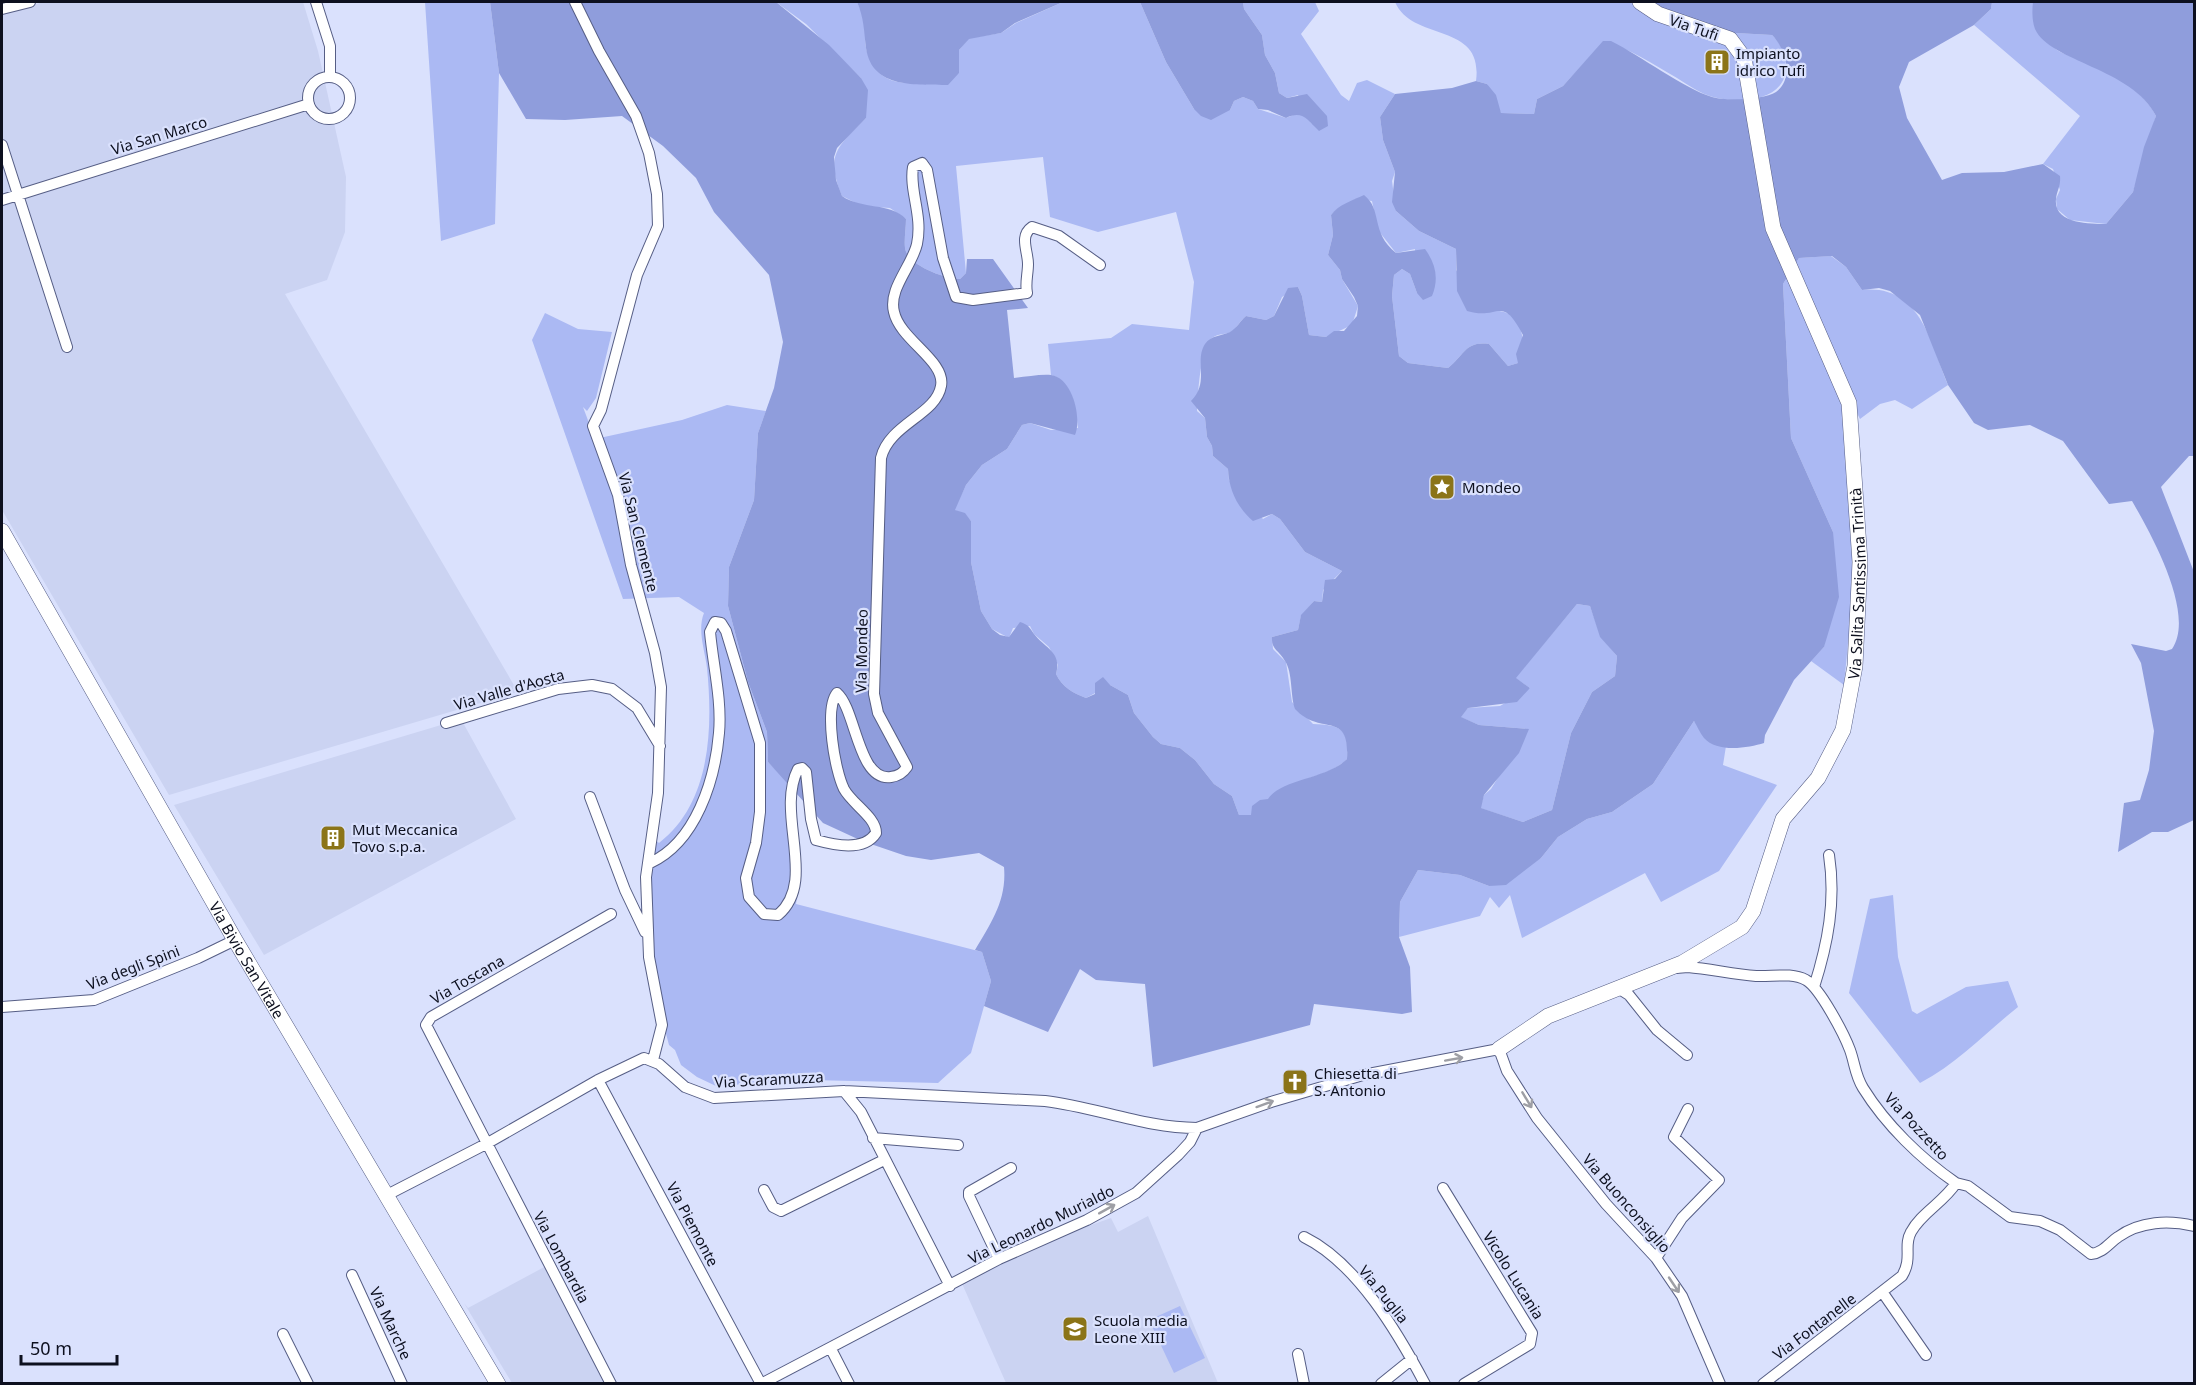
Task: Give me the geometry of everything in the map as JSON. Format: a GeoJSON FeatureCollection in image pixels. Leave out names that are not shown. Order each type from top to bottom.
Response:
{"type":"FeatureCollection","features":[{"type":"Feature","properties":{"kind":"street"},"geometry":{"type":"LineString","coordinates":[[2,9],[30,2]]}},
{"type":"Feature","properties":{"kind":"street"},"geometry":{"type":"LineString","coordinates":[[316,2],[330,46],[330,76]]}},
{"type":"Feature","properties":{"kind":"street","name":"Via San Clemente"},"geometry":{"type":"LineString","coordinates":[[575,2],[598,51],[636,116],[654,169],[657,194],[658,226],[637,275],[601,410],[593,426],[618,495],[631,566],[655,653],[661,687],[658,793],[650,863],[646,878],[647,938],[662,1025],[653,1060]]}},
{"type":"Feature","properties":{"kind":"street","name":"Via Tufi"},"geometry":{"type":"LineString","coordinates":[[1640,2],[1658,14],[1730,39],[1744,58],[1750,92]]}},
{"type":"Feature","properties":{"kind":"street"},"geometry":{"type":"LineString","coordinates":[[330,76],[347,86],[351,98],[347,109],[337,117],[324,118],[309,104],[309,91],[313,85],[330,76]]}},
{"type":"Feature","properties":{"kind":"street","name":"Via Salita Santissima Trinità"},"geometry":{"type":"LineString","coordinates":[[1499,1049],[1548,1016],[1696,956],[1742,927],[1753,911],[1783,819],[1818,778],[1843,730],[1855,666],[1860,545],[1850,403],[1773,228],[1750,92]]}},
{"type":"Feature","properties":{"kind":"street","name":"Via San Marco"},"geometry":{"type":"LineString","coordinates":[[2,200],[309,104]]}},
{"type":"Feature","properties":{"kind":"street"},"geometry":{"type":"LineString","coordinates":[[2,145],[16,195],[68,347]]}},
{"type":"Feature","properties":{"kind":"street","name":"Via Mondeo"},"geometry":{"type":"LineString","coordinates":[[650,863],[670,849],[690,827],[699,810],[712,769],[719,734],[710,632],[715,622],[720,623],[726,630],[760,743],[760,812],[756,843],[746,878],[749,897],[764,914],[778,915],[788,907],[797,886],[790,818],[798,769],[802,768],[806,772],[811,819],[816,840],[840,845],[856,845],[871,839],[876,833],[874,822],[856,806],[841,781],[831,724],[831,703],[837,693],[847,706],[863,753],[874,772],[889,778],[898,776],[906,767],[878,713],[874,694],[881,458],[892,435],[931,403],[939,393],[941,384],[939,369],[904,334],[893,309],[896,293],[917,241],[919,215],[913,167],[922,164],[927,170],[943,258],[954,293],[959,298],[973,300],[1027,293],[1029,263],[1025,241],[1027,232],[1032,227],[1059,236],[1100,265]]}},
{"type":"Feature","properties":{"kind":"street","name":"Via Bivio San Vitale"},"geometry":{"type":"LineString","coordinates":[[2,531],[235,940],[498,1383]]}},
{"type":"Feature","properties":{"kind":"street","name":"Via Valle d'Aosta"},"geometry":{"type":"LineString","coordinates":[[446,723],[558,689],[583,686],[604,687],[618,693],[637,708],[660,746]]}},
{"type":"Feature","properties":{"kind":"street"},"geometry":{"type":"LineString","coordinates":[[590,797],[625,890],[647,938]]}},
{"type":"Feature","properties":{"kind":"street"},"geometry":{"type":"LineString","coordinates":[[1667,969],[1688,967],[1757,976],[1789,975],[1807,981],[1814,987],[1828,938],[1831,916],[1829,855]]}},
{"type":"Feature","properties":{"kind":"street","name":"Via Toscana"},"geometry":{"type":"LineString","coordinates":[[486,1144],[427,1028],[427,1020],[611,914]]}},
{"type":"Feature","properties":{"kind":"street","name":"Via degli Spini"},"geometry":{"type":"LineString","coordinates":[[2,1007],[94,1000],[198,958],[235,940]]}},
{"type":"Feature","properties":{"kind":"street","name":"Via Pozzetto"},"geometry":{"type":"LineString","coordinates":[[1814,987],[1843,1034],[1851,1052],[1854,1072],[1884,1117],[1938,1171],[1956,1184]]}},
{"type":"Feature","properties":{"kind":"street"},"geometry":{"type":"LineString","coordinates":[[1618,988],[1629,995],[1657,1030],[1687,1055]]}},
{"type":"Feature","properties":{"kind":"street"},"geometry":{"type":"LineString","coordinates":[[1197,1128],[1271,1102],[1363,1076],[1499,1049]]}},
{"type":"Feature","properties":{"kind":"street","name":"Via Buonconsiglio"},"geometry":{"type":"LineString","coordinates":[[1499,1049],[1507,1071],[1537,1118],[1606,1204],[1656,1258],[1682,1296],[1715,1382]]}},
{"type":"Feature","properties":{"kind":"street"},"geometry":{"type":"LineString","coordinates":[[387,1196],[486,1144],[636,1060],[653,1060]]}},
{"type":"Feature","properties":{"kind":"street","name":"Via Scaramuzza"},"geometry":{"type":"LineString","coordinates":[[653,1060],[685,1087],[714,1098],[844,1091],[1045,1101],[1075,1105],[1156,1124],[1197,1128]]}},
{"type":"Feature","properties":{"kind":"street","name":"Via Piemonte"},"geometry":{"type":"LineString","coordinates":[[598,1080],[761,1383]]}},
{"type":"Feature","properties":{"kind":"street"},"geometry":{"type":"LineString","coordinates":[[844,1091],[861,1112],[950,1286]]}},
{"type":"Feature","properties":{"kind":"street"},"geometry":{"type":"LineString","coordinates":[[1656,1258],[1682,1218],[1719,1180],[1674,1137],[1688,1109]]}},
{"type":"Feature","properties":{"kind":"street","name":"Via Leonardo Murialdo"},"geometry":{"type":"LineString","coordinates":[[761,1383],[831,1349],[999,1259],[1087,1220],[1136,1193],[1178,1155],[1190,1142],[1197,1128]]}},
{"type":"Feature","properties":{"kind":"street"},"geometry":{"type":"LineString","coordinates":[[873,1138],[958,1145]]}},
{"type":"Feature","properties":{"kind":"street","name":"Via Lombardia"},"geometry":{"type":"LineString","coordinates":[[486,1144],[611,1383]]}},
{"type":"Feature","properties":{"kind":"street"},"geometry":{"type":"LineString","coordinates":[[764,1190],[773,1207],[781,1211],[884,1160]]}},
{"type":"Feature","properties":{"kind":"street"},"geometry":{"type":"LineString","coordinates":[[999,1259],[969,1192],[1011,1168]]}},
{"type":"Feature","properties":{"kind":"street"},"geometry":{"type":"LineString","coordinates":[[1956,1184],[1968,1186],[2010,1217],[2040,1221],[2060,1230],[2091,1254],[2100,1251],[2122,1233],[2143,1226],[2165,1222],[2194,1226]]}},
{"type":"Feature","properties":{"kind":"street","name":"Via Fontanelle"},"geometry":{"type":"LineString","coordinates":[[1763,1383],[1883,1293],[1906,1270],[1910,1255],[1908,1238],[1913,1228],[1936,1208],[1956,1184]]}},
{"type":"Feature","properties":{"kind":"street","name":"Vicolo Lucania"},"geometry":{"type":"LineString","coordinates":[[1443,1188],[1532,1333],[1530,1344],[1464,1383]]}},
{"type":"Feature","properties":{"kind":"street","name":"Via Puglia"},"geometry":{"type":"LineString","coordinates":[[1304,1237],[1326,1251],[1374,1301],[1425,1383]]}},
{"type":"Feature","properties":{"kind":"street","name":"Via Marche"},"geometry":{"type":"LineString","coordinates":[[352,1275],[402,1383]]}},
{"type":"Feature","properties":{"kind":"street"},"geometry":{"type":"LineString","coordinates":[[1883,1293],[1926,1355]]}},
{"type":"Feature","properties":{"kind":"street"},"geometry":{"type":"LineString","coordinates":[[284,1334],[308,1383]]}},
{"type":"Feature","properties":{"kind":"street"},"geometry":{"type":"LineString","coordinates":[[831,1349],[849,1383]]}},
{"type":"Feature","properties":{"kind":"street"},"geometry":{"type":"LineString","coordinates":[[1298,1354],[1304,1383]]}},
{"type":"Feature","properties":{"kind":"street"},"geometry":{"type":"LineString","coordinates":[[1381,1383],[1412,1359]]}},
{"type":"Feature","properties":{"kind":"shaded area"},"geometry":{"type":"Polygon","coordinates":[[[44,2],[303,2],[318,51],[346,177],[345,232],[327,280],[285,294],[518,692],[169,795],[2,510],[2,13],[44,2]]]}},
{"type":"Feature","properties":{"kind":"shaded area"},"geometry":{"type":"Polygon","coordinates":[[[425,2],[490,2],[499,73],[495,224],[441,241],[425,2]]]}},
{"type":"Feature","properties":{"kind":"shaded area"},"geometry":{"type":"Polygon","coordinates":[[[490,2],[776,2],[829,45],[861,78],[868,90],[866,118],[837,148],[834,157],[836,180],[842,196],[858,203],[892,210],[906,219],[905,248],[907,254],[919,265],[937,274],[960,279],[966,273],[967,259],[993,259],[1028,308],[1007,310],[1014,378],[1051,375],[1065,383],[1074,400],[1077,419],[1075,435],[1030,423],[1022,425],[1007,449],[982,465],[966,485],[955,510],[965,513],[971,521],[971,562],[981,611],[992,629],[1000,635],[1009,637],[1020,622],[1028,626],[1052,651],[1057,661],[1056,674],[1061,683],[1072,692],[1086,698],[1095,694],[1095,683],[1103,677],[1110,685],[1128,695],[1134,713],[1153,737],[1161,744],[1180,748],[1195,760],[1214,784],[1232,796],[1239,815],[1251,815],[1252,806],[1260,800],[1268,799],[1283,787],[1328,771],[1347,759],[1347,744],[1344,734],[1339,729],[1315,722],[1295,709],[1288,666],[1272,641],[1272,637],[1298,630],[1301,615],[1314,601],[1322,602],[1325,580],[1335,579],[1342,571],[1305,552],[1280,519],[1272,514],[1253,521],[1238,504],[1230,484],[1228,469],[1213,456],[1212,446],[1207,437],[1205,418],[1191,401],[1200,386],[1201,357],[1205,344],[1213,337],[1232,331],[1246,316],[1266,320],[1274,316],[1288,288],[1298,287],[1302,296],[1309,335],[1326,337],[1334,331],[1344,331],[1357,316],[1358,306],[1342,279],[1340,270],[1328,255],[1333,235],[1331,215],[1342,206],[1364,195],[1373,207],[1379,229],[1388,245],[1396,253],[1425,249],[1432,260],[1435,272],[1432,296],[1423,300],[1417,293],[1410,274],[1402,269],[1394,275],[1392,296],[1399,356],[1408,363],[1448,368],[1470,347],[1489,344],[1508,366],[1518,363],[1516,354],[1523,335],[1516,322],[1504,312],[1467,311],[1457,291],[1456,249],[1419,231],[1396,211],[1392,202],[1395,172],[1383,140],[1380,117],[1395,94],[1452,88],[1476,81],[1487,84],[1496,95],[1501,113],[1534,114],[1537,99],[1563,86],[1603,41],[1611,41],[1701,93],[1718,98],[1754,98],[1776,92],[1785,79],[1787,71],[1784,55],[1772,35],[1718,32],[1640,2],[1992,2],[1991,9],[1974,25],[1909,62],[1899,87],[1907,118],[1942,180],[1962,173],[2004,172],[2043,164],[2060,176],[2056,199],[2060,213],[2074,221],[2106,224],[2133,192],[2144,147],[2156,116],[2145,100],[2129,87],[2057,50],[2044,40],[2034,26],[2033,2],[2194,2],[2194,456],[2189,456],[2161,487],[2194,572],[2194,820],[2168,832],[2152,832],[2118,852],[2124,803],[2140,800],[2149,770],[2154,731],[2141,663],[2131,644],[2166,651],[2172,649],[2178,634],[2179,616],[2168,574],[2150,533],[2132,501],[2109,504],[2063,441],[2030,425],[1988,430],[1974,423],[1948,385],[1920,315],[1890,291],[1879,288],[1862,290],[1846,267],[1832,256],[1799,258],[1783,284],[1791,438],[1833,532],[1839,597],[1824,647],[1794,680],[1765,735],[1764,743],[1741,748],[1717,746],[1704,738],[1694,721],[1653,784],[1612,812],[1587,819],[1558,837],[1541,858],[1506,885],[1489,886],[1460,875],[1418,870],[1400,902],[1399,937],[1410,967],[1412,1012],[1402,1014],[1314,1004],[1310,1025],[1153,1067],[1145,984],[1096,980],[1080,969],[1048,1032],[984,1006],[991,981],[982,952],[975,950],[997,911],[1003,890],[1004,867],[979,853],[931,860],[906,856],[862,841],[823,823],[768,762],[767,732],[748,682],[728,606],[729,567],[754,500],[758,433],[774,388],[783,342],[769,275],[714,212],[696,178],[663,146],[622,116],[565,120],[526,119],[499,73],[490,2]],[[1577,604],[1516,678],[1530,688],[1517,702],[1468,708],[1461,717],[1479,725],[1529,729],[1519,753],[1484,795],[1481,808],[1523,822],[1552,810],[1571,733],[1592,692],[1615,676],[1617,656],[1600,637],[1590,606],[1577,604]]]}},
{"type":"Feature","properties":{"kind":"shaded area"},"geometry":{"type":"Polygon","coordinates":[[[776,2],[857,2],[864,20],[866,49],[874,66],[883,76],[906,83],[932,80],[959,73],[959,50],[969,38],[1001,33],[1016,23],[1063,2],[1140,2],[1166,62],[1194,109],[1230,110],[1234,101],[1243,97],[1253,101],[1258,109],[1286,118],[1296,114],[1306,116],[1312,124],[1298,95],[1287,98],[1279,93],[1275,73],[1265,55],[1262,35],[1244,9],[1243,2],[1315,2],[1319,11],[1301,34],[1341,95],[1349,101],[1357,83],[1367,80],[1395,94],[1380,117],[1383,140],[1395,172],[1392,181],[1396,211],[1419,231],[1456,249],[1456,270],[1487,312],[1504,312],[1514,318],[1522,335],[1518,363],[1508,366],[1489,344],[1470,347],[1448,368],[1408,363],[1399,356],[1392,296],[1394,275],[1402,269],[1410,274],[1417,293],[1415,249],[1396,253],[1378,230],[1372,201],[1355,199],[1331,215],[1333,235],[1328,255],[1340,270],[1342,279],[1358,306],[1352,325],[1326,337],[1309,335],[1302,296],[1298,287],[1282,297],[1274,316],[1266,320],[1246,316],[1232,332],[1212,338],[1202,362],[1198,394],[1197,411],[1205,418],[1207,437],[1212,446],[1213,456],[1228,469],[1229,480],[1263,519],[1272,514],[1280,519],[1305,552],[1342,571],[1323,590],[1322,602],[1314,601],[1301,616],[1298,630],[1272,637],[1273,649],[1286,662],[1292,702],[1313,724],[1337,728],[1345,735],[1347,759],[1341,764],[1289,787],[1252,815],[1239,815],[1232,796],[1214,784],[1195,760],[1180,748],[1161,744],[1153,737],[1134,713],[1128,695],[1110,685],[1086,698],[1077,694],[1058,679],[1056,674],[1058,665],[1049,647],[1034,634],[1030,626],[1013,628],[1009,638],[992,629],[981,611],[971,562],[971,521],[965,514],[954,510],[966,485],[982,465],[1007,449],[1022,425],[1030,423],[1051,430],[1078,428],[1069,390],[1058,378],[1051,375],[1048,344],[1111,338],[1132,324],[1189,330],[1194,282],[1176,212],[1098,232],[1050,217],[1043,157],[956,166],[966,273],[960,279],[945,277],[928,270],[907,254],[905,248],[906,219],[890,208],[862,206],[842,196],[834,171],[834,161],[841,145],[866,118],[861,78],[806,24],[776,2]]]}},
{"type":"Feature","properties":{"kind":"shaded area"},"geometry":{"type":"Polygon","coordinates":[[[857,2],[1063,2],[1015,23],[1001,33],[969,39],[959,50],[959,73],[948,85],[898,82],[877,71],[870,62],[857,2]]]}},
{"type":"Feature","properties":{"kind":"shaded area"},"geometry":{"type":"Polygon","coordinates":[[[1140,2],[1243,2],[1244,9],[1262,35],[1265,55],[1275,73],[1279,93],[1287,98],[1307,94],[1327,116],[1328,126],[1319,131],[1301,116],[1286,118],[1268,110],[1258,109],[1253,101],[1243,97],[1234,101],[1230,110],[1211,120],[1201,116],[1194,109],[1166,62],[1140,2]]]}},
{"type":"Feature","properties":{"kind":"shaded area"},"geometry":{"type":"Polygon","coordinates":[[[1395,2],[1640,2],[1718,32],[1772,35],[1784,53],[1786,67],[1784,78],[1770,93],[1748,100],[1724,99],[1704,94],[1659,67],[1604,41],[1563,86],[1537,99],[1534,114],[1501,113],[1487,84],[1476,81],[1476,62],[1469,49],[1459,40],[1416,23],[1404,15],[1395,2]]]}},
{"type":"Feature","properties":{"kind":"shaded area"},"geometry":{"type":"Polygon","coordinates":[[[1992,2],[2033,2],[2041,28],[2057,50],[2125,83],[2143,98],[2156,116],[2133,192],[2106,224],[2070,220],[2057,209],[2056,199],[2060,190],[2053,169],[2043,164],[2080,116],[1974,25],[1991,9],[1992,2]]]}},
{"type":"Feature","properties":{"kind":"shaded area"},"geometry":{"type":"Polygon","coordinates":[[[1831,256],[1846,267],[1862,290],[1882,291],[1897,296],[1910,306],[1928,334],[1948,385],[1912,409],[1895,400],[1880,404],[1860,419],[1857,413],[1857,550],[1844,685],[1811,661],[1824,647],[1833,532],[1791,438],[1783,284],[1799,258],[1831,256]]]}},
{"type":"Feature","properties":{"kind":"shaded area"},"geometry":{"type":"Polygon","coordinates":[[[545,313],[578,329],[612,332],[596,398],[587,411],[583,407],[595,439],[682,420],[727,405],[766,411],[758,433],[754,500],[729,567],[728,606],[748,682],[767,732],[768,762],[796,791],[792,805],[800,878],[796,904],[982,952],[991,981],[971,1053],[938,1083],[811,1080],[716,1086],[697,1077],[681,1065],[675,1050],[669,1045],[655,992],[647,927],[654,839],[659,843],[676,826],[689,807],[699,786],[705,763],[709,691],[701,633],[704,613],[679,597],[623,599],[532,340],[545,313]]]}},
{"type":"Feature","properties":{"kind":"shaded area"},"geometry":{"type":"Polygon","coordinates":[[[1577,604],[1590,606],[1601,637],[1617,656],[1615,676],[1592,692],[1571,733],[1552,810],[1523,822],[1480,808],[1484,795],[1491,789],[1528,729],[1479,725],[1460,717],[1468,708],[1500,706],[1530,688],[1515,678],[1577,604]]]}},
{"type":"Feature","properties":{"kind":"shaded area","name":"Mut Meccanica Tovo s.p.a."},"geometry":{"type":"Polygon","coordinates":[[[461,719],[516,819],[264,955],[174,805],[461,719]]]}},
{"type":"Feature","properties":{"kind":"shaded area"},"geometry":{"type":"Polygon","coordinates":[[[1694,721],[1714,744],[1726,746],[1723,765],[1777,785],[1719,871],[1661,902],[1645,873],[1522,938],[1510,895],[1499,908],[1490,897],[1480,916],[1399,937],[1400,902],[1418,870],[1460,875],[1489,886],[1541,858],[1558,837],[1587,819],[1612,812],[1653,784],[1694,721]]]}},
{"type":"Feature","properties":{"kind":"shaded area"},"geometry":{"type":"Polygon","coordinates":[[[1893,895],[1898,957],[1912,1011],[1917,1014],[1966,987],[2008,981],[2018,1007],[1959,1057],[1920,1083],[1849,993],[1870,899],[1893,895]]]}},
{"type":"Feature","properties":{"kind":"shaded area"},"geometry":{"type":"Polygon","coordinates":[[[1148,1216],[1218,1383],[1006,1383],[960,1279],[1012,1253],[1111,1218],[1118,1232],[1148,1216]]]}},
{"type":"Feature","properties":{"kind":"shaded area"},"geometry":{"type":"Polygon","coordinates":[[[548,1265],[611,1383],[512,1383],[464,1303],[468,1308],[548,1265]]]}},
{"type":"Feature","properties":{"kind":"shaded area"},"geometry":{"type":"Polygon","coordinates":[[[1180,1306],[1205,1358],[1174,1373],[1149,1320],[1180,1306]]]}},
{"type":"Feature","properties":{"kind":"place","name":"Impianto idrico Tufi"},"geometry":{"type":"Point","coordinates":[1717,62]}},
{"type":"Feature","properties":{"kind":"place","name":"Mondeo"},"geometry":{"type":"Point","coordinates":[1442,487]}},
{"type":"Feature","properties":{"kind":"place","name":"Mut Meccanica Tovo s.p.a."},"geometry":{"type":"Point","coordinates":[333,838]}},
{"type":"Feature","properties":{"kind":"place","name":"Chiesetta di S. Antonio"},"geometry":{"type":"Point","coordinates":[1295,1082]}},
{"type":"Feature","properties":{"kind":"place","name":"Scuola media Leone XIII"},"geometry":{"type":"Point","coordinates":[1075,1329]}}]}
